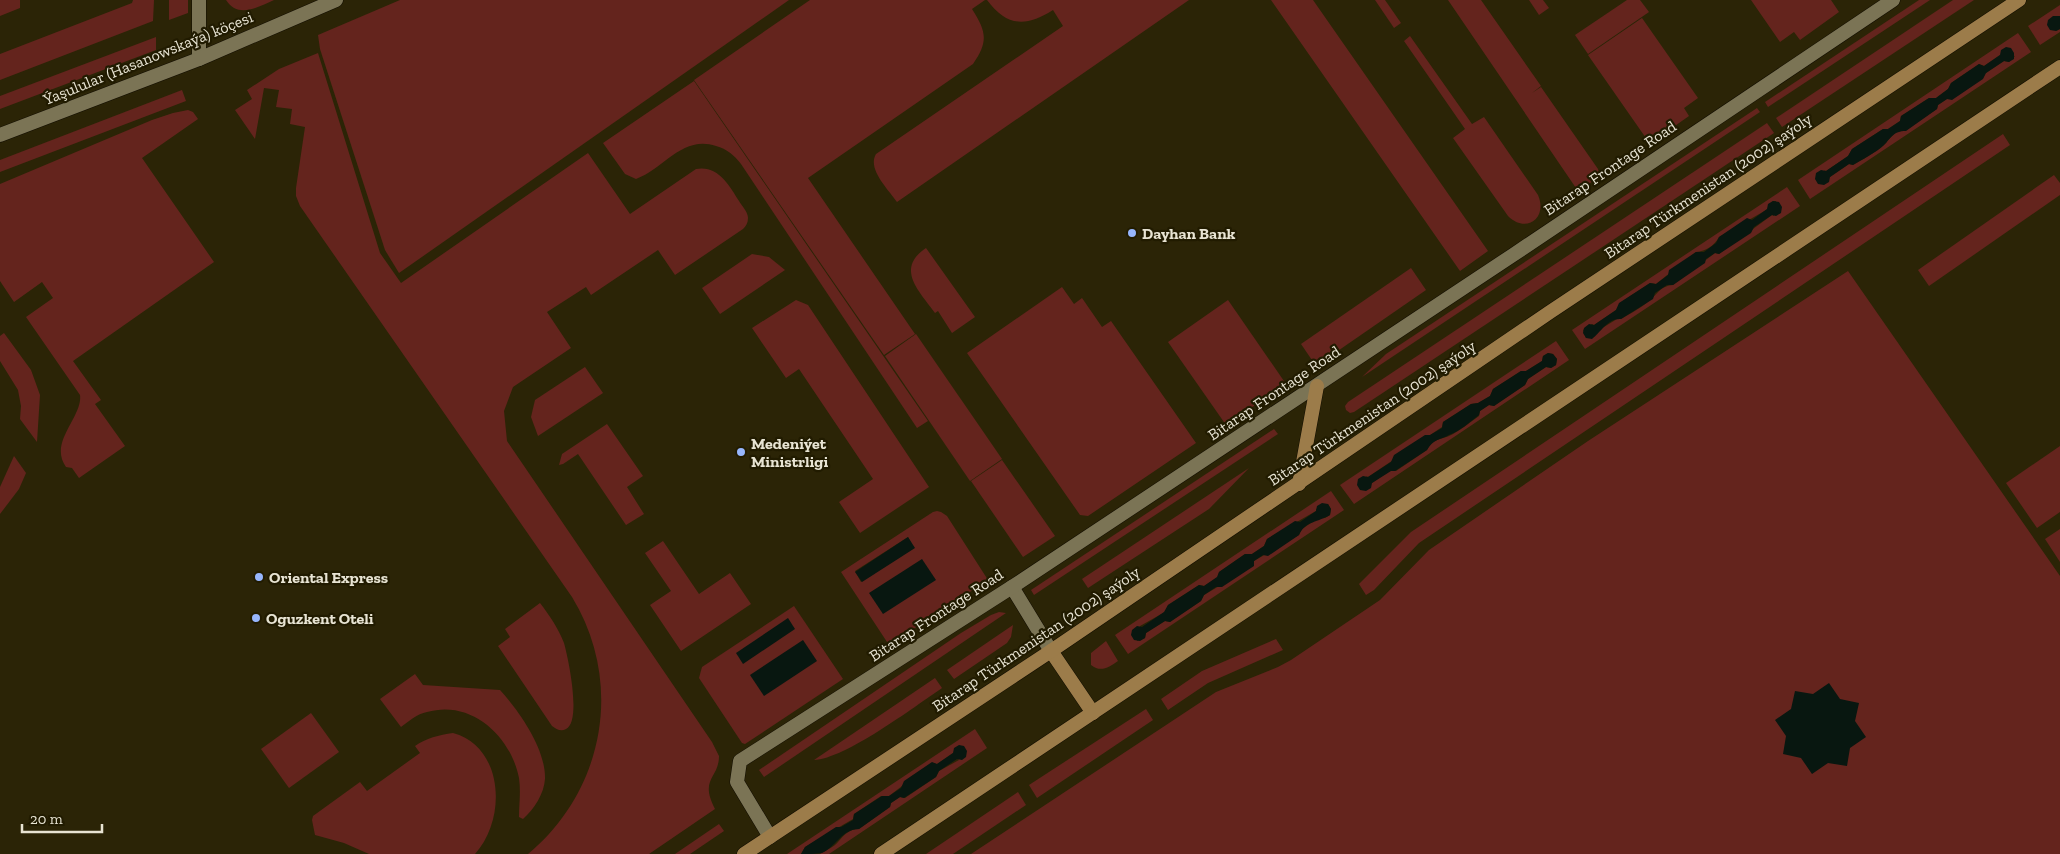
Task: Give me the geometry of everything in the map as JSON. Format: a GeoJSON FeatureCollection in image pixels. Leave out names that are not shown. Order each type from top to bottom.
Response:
{"type":"FeatureCollection","features":[{"type":"Feature","properties":{"kind":"main road","name":"Bitarap Türkmenistan (2002) şaýoly"},"geometry":{"type":"LineString","coordinates":[[744,854],[1051,652],[1550,312],[2019,0]]}},
{"type":"Feature","properties":{"kind":"main road"},"geometry":{"type":"LineString","coordinates":[[881,854],[2060,67]]}},
{"type":"Feature","properties":{"kind":"main road"},"geometry":{"type":"LineString","coordinates":[[1299,484],[1317,386]]}},
{"type":"Feature","properties":{"kind":"main road"},"geometry":{"type":"LineString","coordinates":[[1051,652],[1093,713]]}},
{"type":"Feature","properties":{"kind":"street"},"geometry":{"type":"LineString","coordinates":[[199,0],[199,59]]}},
{"type":"Feature","properties":{"kind":"street","name":"Ýaşulular (Hasanowskaýa) köçesi"},"geometry":{"type":"LineString","coordinates":[[0,136],[199,59],[336,0]]}},
{"type":"Feature","properties":{"kind":"street","name":"Bitarap Frontage Road"},"geometry":{"type":"LineString","coordinates":[[770,837],[737,782],[740,761],[1012,587],[1317,386],[1893,0]]}},
{"type":"Feature","properties":{"kind":"street"},"geometry":{"type":"LineString","coordinates":[[1012,587],[1051,652]]}},
{"type":"Feature","properties":{"kind":"shaded area"},"geometry":{"type":"Polygon","coordinates":[[[0,0],[20,0],[20,8],[0,16],[0,0]]]}},
{"type":"Feature","properties":{"kind":"shaded area"},"geometry":{"type":"Polygon","coordinates":[[[133,0],[154,0],[153,21],[0,80],[0,54],[132,3],[133,0]]]}},
{"type":"Feature","properties":{"kind":"shaded area"},"geometry":{"type":"Polygon","coordinates":[[[169,0],[188,0],[188,13],[169,20],[169,0]]]}},
{"type":"Feature","properties":{"kind":"shaded area"},"geometry":{"type":"Polygon","coordinates":[[[226,0],[274,0],[255,8],[242,10],[231,6],[226,0]]]}},
{"type":"Feature","properties":{"kind":"shaded area"},"geometry":{"type":"Polygon","coordinates":[[[400,0],[789,0],[399,273],[385,250],[320,49],[318,35],[400,0]]]}},
{"type":"Feature","properties":{"kind":"shaded area"},"geometry":{"type":"Polygon","coordinates":[[[810,0],[985,0],[972,9],[983,30],[984,36],[982,49],[973,64],[808,178],[915,334],[884,355],[694,80],[810,0]]]}},
{"type":"Feature","properties":{"kind":"shaded area"},"geometry":{"type":"Polygon","coordinates":[[[987,0],[1189,0],[897,202],[876,172],[874,160],[876,154],[1063,26],[1053,10],[1034,19],[1017,22],[1002,15],[987,0]]]}},
{"type":"Feature","properties":{"kind":"shaded area"},"geometry":{"type":"Polygon","coordinates":[[[1271,0],[1313,0],[1488,251],[1460,271],[1271,0]]]}},
{"type":"Feature","properties":{"kind":"shaded area"},"geometry":{"type":"Polygon","coordinates":[[[1375,0],[1385,0],[1401,23],[1394,28],[1375,0]]]}},
{"type":"Feature","properties":{"kind":"shaded area"},"geometry":{"type":"Polygon","coordinates":[[[1448,0],[1481,0],[1541,86],[1532,93],[1541,87],[1598,169],[1599,173],[1596,179],[1578,191],[1448,0]]]}},
{"type":"Feature","properties":{"kind":"shaded area"},"geometry":{"type":"Polygon","coordinates":[[[1529,0],[1543,0],[1549,8],[1539,15],[1529,0]]]}},
{"type":"Feature","properties":{"kind":"shaded area"},"geometry":{"type":"Polygon","coordinates":[[[1627,0],[1640,0],[1649,12],[1588,54],[1575,35],[1627,0]]]}},
{"type":"Feature","properties":{"kind":"shaded area"},"geometry":{"type":"Polygon","coordinates":[[[1751,0],[1831,0],[1839,12],[1800,40],[1794,32],[1780,42],[1751,0]]]}},
{"type":"Feature","properties":{"kind":"shaded area"},"geometry":{"type":"Polygon","coordinates":[[[1919,0],[1930,0],[1768,107],[1765,102],[1919,0]]]}},
{"type":"Feature","properties":{"kind":"shaded area"},"geometry":{"type":"Polygon","coordinates":[[[1953,0],[1974,0],[1782,127],[1776,118],[1953,0]]]}},
{"type":"Feature","properties":{"kind":"shaded area"},"geometry":{"type":"Polygon","coordinates":[[[2060,5],[2060,16],[2058,17],[2056,31],[2060,29],[2060,32],[2040,45],[2028,26],[2060,5]]]}},
{"type":"Feature","properties":{"kind":"shaded area"},"geometry":{"type":"Polygon","coordinates":[[[2053,16],[2060,16],[2060,29],[2056,31],[2050,30],[2047,25],[2048,20],[2053,16]]]}},
{"type":"Feature","properties":{"kind":"shaded area"},"geometry":{"type":"Polygon","coordinates":[[[1642,18],[1698,98],[1684,108],[1689,116],[1652,142],[1648,141],[1588,55],[1642,18]]]}},
{"type":"Feature","properties":{"kind":"shaded area"},"geometry":{"type":"Polygon","coordinates":[[[2018,33],[2031,52],[1810,199],[1798,180],[2018,33]],[[2000,55],[1984,66],[1979,64],[1951,83],[1948,89],[1936,98],[1929,98],[1901,116],[1900,121],[1888,129],[1883,129],[1852,149],[1848,156],[1826,171],[1824,170],[1830,177],[1849,164],[1853,165],[1869,156],[1884,145],[1895,133],[1906,130],[1937,109],[1938,105],[2004,61],[2009,62],[2015,56],[2000,55]]]}},
{"type":"Feature","properties":{"kind":"shaded area"},"geometry":{"type":"Polygon","coordinates":[[[1410,36],[1472,124],[1484,117],[1538,195],[1540,211],[1534,221],[1522,224],[1508,216],[1453,138],[1465,129],[1404,41],[1410,36]]]}},
{"type":"Feature","properties":{"kind":"shaded area"},"geometry":{"type":"Polygon","coordinates":[[[156,37],[156,50],[0,109],[0,96],[156,37]]]}},
{"type":"Feature","properties":{"kind":"shaded area"},"geometry":{"type":"Polygon","coordinates":[[[2006,47],[2011,48],[2014,53],[2014,59],[2009,62],[2004,61],[1986,73],[1983,79],[1952,100],[1947,99],[1938,105],[1937,109],[1906,131],[1895,134],[1873,153],[1853,165],[1849,164],[1830,177],[1829,182],[1824,185],[1818,184],[1815,179],[1816,173],[1821,170],[1826,171],[1848,156],[1852,149],[1883,129],[1888,129],[1900,121],[1901,116],[1929,98],[1936,98],[1948,89],[1951,83],[1979,64],[1984,66],[2000,55],[2001,50],[2006,47]]]}},
{"type":"Feature","properties":{"kind":"shaded area"},"geometry":{"type":"Polygon","coordinates":[[[318,53],[380,253],[401,283],[588,153],[630,214],[696,169],[704,169],[717,173],[722,178],[747,214],[748,221],[743,229],[675,275],[658,250],[591,295],[586,287],[547,312],[571,348],[513,387],[504,411],[507,441],[712,742],[719,756],[716,770],[709,785],[715,809],[649,854],[528,854],[554,828],[575,799],[589,767],[598,733],[601,699],[598,664],[588,630],[572,597],[300,206],[296,196],[296,188],[305,127],[290,124],[292,109],[276,107],[279,90],[264,88],[255,139],[235,110],[252,99],[247,90],[279,69],[318,53]]]}},
{"type":"Feature","properties":{"kind":"shaded area"},"geometry":{"type":"Polygon","coordinates":[[[694,81],[928,421],[917,428],[741,164],[733,155],[716,146],[693,145],[683,149],[636,179],[625,174],[603,143],[694,81]]]}},
{"type":"Feature","properties":{"kind":"shaded area"},"geometry":{"type":"Polygon","coordinates":[[[182,90],[186,101],[0,172],[0,160],[182,90]]]}},
{"type":"Feature","properties":{"kind":"shaded area"},"geometry":{"type":"Polygon","coordinates":[[[1757,108],[1760,112],[1362,377],[1386,354],[1757,108]]]}},
{"type":"Feature","properties":{"kind":"shaded area"},"geometry":{"type":"Polygon","coordinates":[[[188,110],[193,112],[198,119],[142,158],[214,262],[73,361],[101,400],[95,404],[125,446],[79,478],[72,468],[66,467],[62,458],[61,448],[67,430],[77,412],[80,395],[26,317],[53,298],[42,282],[14,302],[0,281],[0,184],[152,120],[188,110]]]}},
{"type":"Feature","properties":{"kind":"shaded area"},"geometry":{"type":"Polygon","coordinates":[[[1767,123],[1774,133],[1354,412],[1350,413],[1346,410],[1345,406],[1348,402],[1767,123]]]}},
{"type":"Feature","properties":{"kind":"shaded area"},"geometry":{"type":"Polygon","coordinates":[[[2003,134],[2010,145],[1419,543],[1374,590],[1366,595],[1359,584],[1411,532],[2003,134]]]}},
{"type":"Feature","properties":{"kind":"shaded area"},"geometry":{"type":"Polygon","coordinates":[[[2054,175],[2060,183],[2060,195],[1929,286],[1918,270],[2054,175]]]}},
{"type":"Feature","properties":{"kind":"shaded area"},"geometry":{"type":"Polygon","coordinates":[[[1787,187],[1800,206],[1585,349],[1572,330],[1787,187]],[[1776,201],[1768,205],[1768,209],[1719,237],[1709,248],[1696,252],[1656,284],[1650,283],[1620,303],[1616,310],[1583,330],[1586,338],[1641,307],[1663,288],[1673,285],[1715,253],[1719,254],[1772,215],[1774,216],[1776,201]]]}},
{"type":"Feature","properties":{"kind":"shaded area"},"geometry":{"type":"Polygon","coordinates":[[[1773,201],[1779,202],[1782,207],[1781,213],[1776,216],[1772,215],[1754,227],[1751,233],[1719,254],[1715,253],[1706,259],[1705,263],[1673,285],[1667,285],[1655,293],[1653,299],[1621,319],[1608,323],[1592,339],[1586,338],[1583,333],[1584,328],[1589,324],[1594,325],[1616,310],[1619,303],[1650,283],[1656,284],[1668,275],[1669,270],[1696,252],[1704,252],[1716,243],[1719,237],[1747,218],[1752,220],[1767,209],[1768,204],[1773,201]]]}},
{"type":"Feature","properties":{"kind":"shaded area"},"geometry":{"type":"Polygon","coordinates":[[[926,248],[975,317],[952,333],[938,311],[935,313],[922,297],[913,280],[912,264],[917,256],[926,248]]]}},
{"type":"Feature","properties":{"kind":"shaded area"},"geometry":{"type":"Polygon","coordinates":[[[752,254],[769,257],[785,270],[720,314],[702,288],[752,254]]]}},
{"type":"Feature","properties":{"kind":"shaded area"},"geometry":{"type":"Polygon","coordinates":[[[1411,268],[1426,290],[1316,366],[1301,344],[1411,268]]]}},
{"type":"Feature","properties":{"kind":"shaded area"},"geometry":{"type":"Polygon","coordinates":[[[1848,271],[2060,576],[2060,854],[971,854],[1216,692],[1291,660],[1380,600],[1429,550],[1588,441],[1848,271]]]}},
{"type":"Feature","properties":{"kind":"shaded area"},"geometry":{"type":"Polygon","coordinates":[[[1062,287],[1074,304],[1082,298],[1102,327],[1111,321],[1196,443],[1088,516],[1080,515],[967,353],[1062,287]]]}},
{"type":"Feature","properties":{"kind":"shaded area"},"geometry":{"type":"Polygon","coordinates":[[[796,300],[808,305],[929,487],[860,533],[839,502],[873,479],[799,369],[786,378],[752,328],[796,300]]]}},
{"type":"Feature","properties":{"kind":"shaded area"},"geometry":{"type":"Polygon","coordinates":[[[1228,300],[1286,384],[1226,425],[1168,342],[1228,300]]]}},
{"type":"Feature","properties":{"kind":"shaded area"},"geometry":{"type":"Polygon","coordinates":[[[4,333],[31,370],[40,395],[37,442],[20,419],[21,406],[18,390],[0,361],[0,336],[4,333]]]}},
{"type":"Feature","properties":{"kind":"shaded area"},"geometry":{"type":"Polygon","coordinates":[[[916,334],[1002,459],[970,481],[885,356],[916,334]]]}},
{"type":"Feature","properties":{"kind":"shaded area"},"geometry":{"type":"Polygon","coordinates":[[[1556,341],[1569,360],[1354,504],[1340,485],[1556,341]],[[1548,353],[1543,356],[1542,361],[1526,371],[1521,371],[1493,389],[1490,396],[1478,403],[1471,404],[1443,422],[1442,427],[1368,477],[1366,476],[1372,483],[1391,470],[1396,471],[1427,450],[1429,446],[1439,439],[1457,432],[1479,416],[1480,411],[1489,405],[1494,406],[1525,385],[1528,379],[1546,367],[1551,368],[1556,365],[1557,359],[1553,354],[1548,353]]]}},
{"type":"Feature","properties":{"kind":"shaded area"},"geometry":{"type":"Polygon","coordinates":[[[1548,353],[1553,354],[1557,359],[1556,365],[1551,368],[1546,367],[1528,379],[1525,385],[1494,406],[1489,405],[1480,411],[1479,415],[1461,429],[1434,442],[1427,450],[1395,471],[1391,471],[1372,483],[1371,488],[1366,491],[1360,490],[1357,485],[1358,479],[1363,476],[1368,477],[1391,462],[1394,455],[1425,435],[1430,435],[1442,428],[1443,422],[1471,404],[1478,403],[1490,396],[1493,389],[1521,371],[1526,371],[1542,361],[1543,356],[1548,353]]]}},
{"type":"Feature","properties":{"kind":"shaded area"},"geometry":{"type":"Polygon","coordinates":[[[585,367],[603,393],[538,436],[531,417],[535,400],[585,367]]]}},
{"type":"Feature","properties":{"kind":"shaded area"},"geometry":{"type":"Polygon","coordinates":[[[607,424],[643,476],[627,487],[644,514],[626,525],[578,454],[559,465],[562,454],[607,424]]]}},
{"type":"Feature","properties":{"kind":"shaded area"},"geometry":{"type":"Polygon","coordinates":[[[1274,429],[1278,434],[1034,595],[1031,590],[1274,429]]]}},
{"type":"Feature","properties":{"kind":"shaded area"},"geometry":{"type":"Polygon","coordinates":[[[2060,446],[2060,512],[2037,528],[2006,483],[2060,446]]]}},
{"type":"Feature","properties":{"kind":"shaded area"},"geometry":{"type":"Polygon","coordinates":[[[14,456],[26,473],[19,489],[0,514],[0,487],[14,456]]]}},
{"type":"Feature","properties":{"kind":"shaded area"},"geometry":{"type":"Polygon","coordinates":[[[1002,460],[1055,536],[1023,557],[971,481],[1002,460]]]}},
{"type":"Feature","properties":{"kind":"shaded area"},"geometry":{"type":"Polygon","coordinates":[[[1249,468],[1209,509],[1088,588],[1082,579],[1249,468]]]}},
{"type":"Feature","properties":{"kind":"shaded area"},"geometry":{"type":"Polygon","coordinates":[[[1331,491],[1344,510],[1128,654],[1115,635],[1331,491]],[[1328,504],[1316,509],[1316,511],[1267,539],[1264,546],[1252,554],[1245,554],[1219,572],[1218,577],[1204,586],[1199,585],[1168,605],[1165,612],[1140,626],[1137,641],[1145,638],[1146,633],[1165,621],[1170,622],[1201,601],[1204,595],[1253,566],[1254,561],[1299,535],[1302,529],[1320,517],[1325,518],[1330,515],[1331,509],[1328,504]]]}},
{"type":"Feature","properties":{"kind":"shaded area"},"geometry":{"type":"Polygon","coordinates":[[[1322,503],[1328,504],[1331,509],[1330,515],[1309,524],[1299,535],[1268,556],[1263,555],[1254,561],[1254,566],[1222,587],[1216,587],[1204,595],[1201,601],[1170,622],[1165,621],[1146,633],[1145,638],[1140,641],[1134,640],[1131,635],[1132,630],[1137,626],[1142,627],[1164,612],[1168,605],[1199,585],[1204,586],[1217,577],[1219,572],[1245,554],[1252,554],[1264,546],[1267,539],[1295,521],[1300,522],[1316,511],[1317,506],[1322,503]]]}},
{"type":"Feature","properties":{"kind":"shaded area"},"geometry":{"type":"Polygon","coordinates":[[[933,512],[941,512],[947,516],[988,580],[889,645],[841,572],[933,512]],[[908,537],[855,571],[861,582],[914,548],[908,537]]]}},
{"type":"Feature","properties":{"kind":"shaded area"},"geometry":{"type":"Polygon","coordinates":[[[2060,529],[2060,562],[2045,539],[2060,529]]]}},
{"type":"Feature","properties":{"kind":"shaded area"},"geometry":{"type":"Polygon","coordinates":[[[908,537],[915,548],[862,582],[855,572],[908,537]]]}},
{"type":"Feature","properties":{"kind":"shaded area"},"geometry":{"type":"Polygon","coordinates":[[[663,541],[699,594],[730,573],[751,604],[681,651],[650,605],[671,591],[645,553],[663,541]]]}},
{"type":"Feature","properties":{"kind":"shaded area"},"geometry":{"type":"Polygon","coordinates":[[[922,559],[936,580],[883,614],[869,593],[922,559]]]}},
{"type":"Feature","properties":{"kind":"shaded area"},"geometry":{"type":"Polygon","coordinates":[[[540,603],[554,622],[562,638],[571,674],[573,714],[571,724],[562,730],[552,726],[498,646],[510,637],[505,629],[540,603]]]}},
{"type":"Feature","properties":{"kind":"shaded area"},"geometry":{"type":"Polygon","coordinates":[[[794,606],[843,679],[745,744],[742,743],[699,678],[702,667],[794,606]]]}},
{"type":"Feature","properties":{"kind":"shaded area"},"geometry":{"type":"Polygon","coordinates":[[[999,612],[1006,613],[764,777],[759,770],[961,633],[999,612]]]}},
{"type":"Feature","properties":{"kind":"shaded area"},"geometry":{"type":"Polygon","coordinates":[[[788,618],[795,629],[743,664],[736,653],[788,618]]]}},
{"type":"Feature","properties":{"kind":"shaded area"},"geometry":{"type":"Polygon","coordinates":[[[1013,625],[1011,637],[1007,643],[954,679],[947,670],[1013,625]]]}},
{"type":"Feature","properties":{"kind":"shaded area"},"geometry":{"type":"Polygon","coordinates":[[[1276,639],[1283,650],[1208,683],[1168,710],[1161,699],[1202,671],[1276,639]]]}},
{"type":"Feature","properties":{"kind":"shaded area"},"geometry":{"type":"Polygon","coordinates":[[[803,640],[817,661],[764,696],[750,675],[803,640]]]}},
{"type":"Feature","properties":{"kind":"shaded area"},"geometry":{"type":"Polygon","coordinates":[[[1106,641],[1118,661],[1105,668],[1098,669],[1091,665],[1091,653],[1106,641]]]}},
{"type":"Feature","properties":{"kind":"shaded area"},"geometry":{"type":"Polygon","coordinates":[[[415,674],[423,685],[500,690],[523,719],[541,755],[545,779],[538,801],[523,819],[519,817],[520,783],[515,763],[508,749],[487,725],[474,716],[444,709],[420,714],[401,727],[380,699],[415,674]]]}},
{"type":"Feature","properties":{"kind":"shaded area"},"geometry":{"type":"Polygon","coordinates":[[[935,678],[942,688],[897,719],[843,751],[814,760],[935,678]]]}},
{"type":"Feature","properties":{"kind":"shaded area"},"geometry":{"type":"Polygon","coordinates":[[[1829,683],[1840,699],[1859,703],[1855,721],[1866,737],[1850,748],[1847,766],[1828,763],[1812,774],[1801,758],[1783,754],[1786,736],[1775,720],[1791,709],[1795,691],[1813,694],[1829,683]]]}},
{"type":"Feature","properties":{"kind":"shaded area"},"geometry":{"type":"Polygon","coordinates":[[[1146,709],[1153,720],[1037,798],[1029,785],[1146,709]]]}},
{"type":"Feature","properties":{"kind":"shaded area"},"geometry":{"type":"Polygon","coordinates":[[[311,713],[339,752],[289,788],[261,749],[311,713]]]}},
{"type":"Feature","properties":{"kind":"shaded area"},"geometry":{"type":"Polygon","coordinates":[[[975,729],[987,748],[829,854],[820,854],[847,833],[859,829],[890,807],[891,803],[900,797],[905,798],[936,777],[939,771],[959,760],[953,753],[937,764],[932,763],[889,796],[881,796],[854,814],[853,819],[805,847],[801,854],[787,854],[975,729]]]}},
{"type":"Feature","properties":{"kind":"shaded area"},"geometry":{"type":"Polygon","coordinates":[[[453,733],[470,741],[482,753],[491,768],[495,786],[496,804],[492,822],[485,839],[475,854],[369,854],[344,843],[315,835],[313,816],[360,782],[367,791],[420,753],[415,746],[419,743],[433,737],[453,733]]]}},
{"type":"Feature","properties":{"kind":"shaded area"},"geometry":{"type":"Polygon","coordinates":[[[959,745],[964,746],[967,751],[966,757],[962,760],[957,759],[939,771],[936,777],[904,798],[900,797],[891,803],[890,807],[859,829],[848,832],[822,853],[801,854],[805,847],[836,827],[841,827],[853,820],[854,814],[882,796],[889,796],[901,788],[904,781],[932,762],[937,764],[953,753],[954,748],[959,745]]]}},
{"type":"Feature","properties":{"kind":"shaded area"},"geometry":{"type":"Polygon","coordinates":[[[1018,792],[1026,805],[953,854],[926,854],[1018,792]]]}},
{"type":"Feature","properties":{"kind":"shaded area"},"geometry":{"type":"Polygon","coordinates":[[[719,824],[724,831],[690,854],[675,854],[719,824]]]}},
{"type":"Feature","properties":{"kind":"place","name":"Dayhan Bank"},"geometry":{"type":"Point","coordinates":[1132,233]}},
{"type":"Feature","properties":{"kind":"place","name":"Medeniýet Ministrligi"},"geometry":{"type":"Point","coordinates":[741,452]}},
{"type":"Feature","properties":{"kind":"place","name":"Oriental Express"},"geometry":{"type":"Point","coordinates":[259,577]}},
{"type":"Feature","properties":{"kind":"place","name":"Oguzkent Oteli"},"geometry":{"type":"Point","coordinates":[256,618]}}]}
